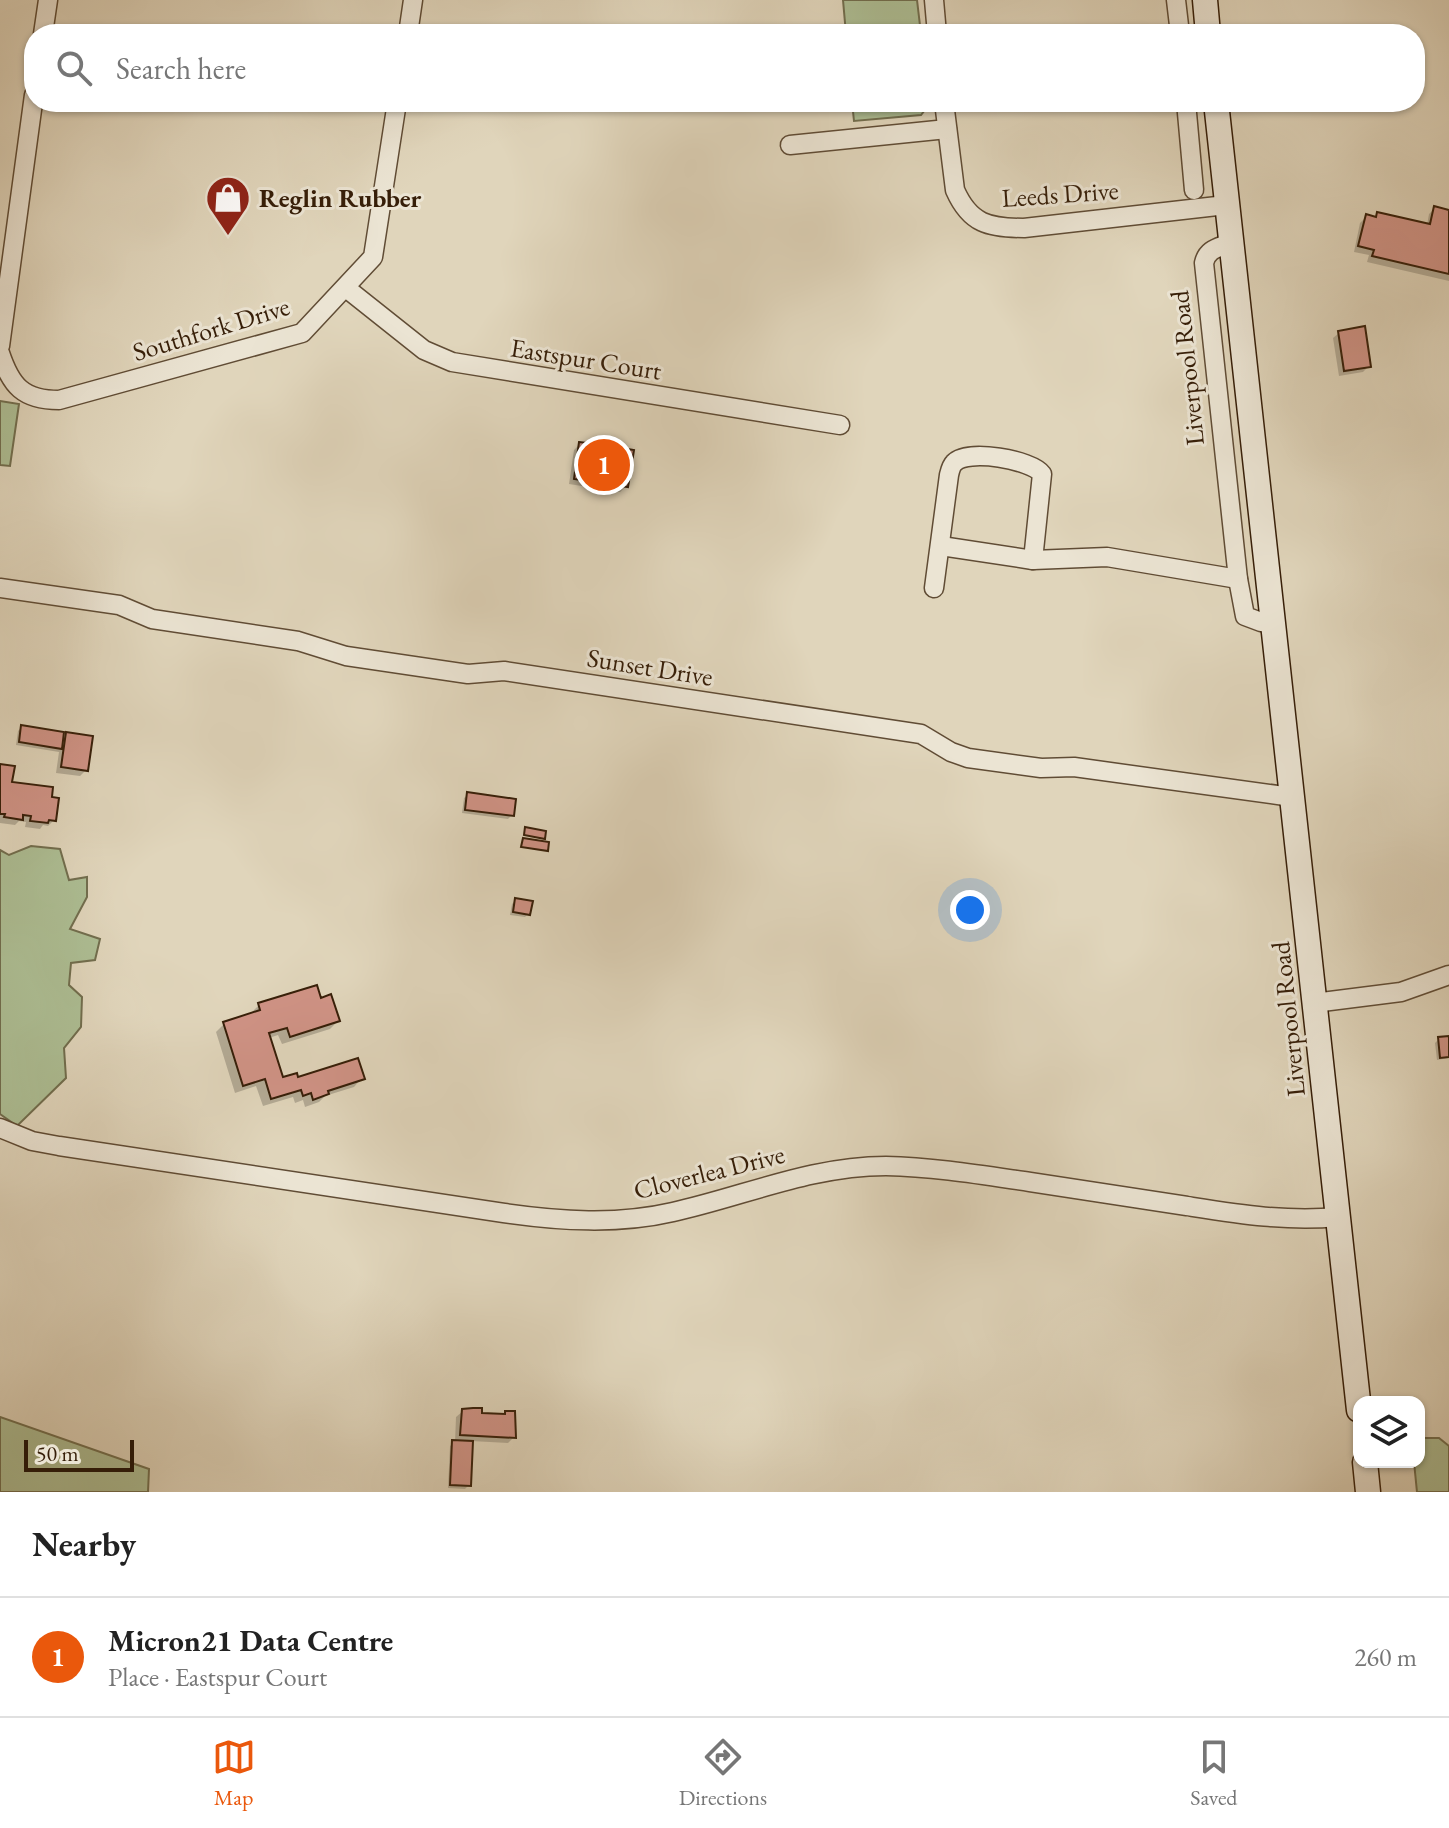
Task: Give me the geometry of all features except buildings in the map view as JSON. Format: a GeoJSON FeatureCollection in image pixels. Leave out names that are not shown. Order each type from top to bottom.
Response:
{"type":"FeatureCollection","features":[{"type":"Feature","properties":{"kind":"main road"},"geometry":{"type":"LineString","coordinates":[[1205,0],[1207,24]]}},
{"type":"Feature","properties":{"kind":"main road","name":"Liverpool Road"},"geometry":{"type":"LineString","coordinates":[[1217,112],[1357,1396]]}},
{"type":"Feature","properties":{"kind":"main road"},"geometry":{"type":"LineString","coordinates":[[1366,1468],[1368,1492]]}},
{"type":"Feature","properties":{"kind":"street"},"geometry":{"type":"LineString","coordinates":[[44,24],[48,0]]}},
{"type":"Feature","properties":{"kind":"street"},"geometry":{"type":"LineString","coordinates":[[409,24],[413,0]]}},
{"type":"Feature","properties":{"kind":"street"},"geometry":{"type":"LineString","coordinates":[[934,0],[936,24]]}},
{"type":"Feature","properties":{"kind":"street"},"geometry":{"type":"LineString","coordinates":[[1176,0],[1179,24]]}},
{"type":"Feature","properties":{"kind":"street"},"geometry":{"type":"LineString","coordinates":[[0,346],[32,112]]}},
{"type":"Feature","properties":{"kind":"street","name":"Southfork Drive"},"geometry":{"type":"LineString","coordinates":[[0,353],[7,373],[23,392],[41,400],[59,400],[302,333],[373,257],[395,112]]}},
{"type":"Feature","properties":{"kind":"street","name":"Leeds Drive"},"geometry":{"type":"LineString","coordinates":[[945,112],[955,190],[960,203],[971,216],[998,228],[1024,228],[1226,205]]}},
{"type":"Feature","properties":{"kind":"street"},"geometry":{"type":"LineString","coordinates":[[1187,112],[1194,190]]}},
{"type":"Feature","properties":{"kind":"street"},"geometry":{"type":"LineString","coordinates":[[790,145],[947,129]]}},
{"type":"Feature","properties":{"kind":"street","name":"Liverpool Road"},"geometry":{"type":"LineString","coordinates":[[1230,243],[1210,251],[1204,263],[1238,579],[1245,616],[1273,623]]}},
{"type":"Feature","properties":{"kind":"street","name":"Eastspur Court"},"geometry":{"type":"LineString","coordinates":[[346,288],[424,350],[452,362],[840,425]]}},
{"type":"Feature","properties":{"kind":"street"},"geometry":{"type":"LineString","coordinates":[[1214,356],[1243,354]]}},
{"type":"Feature","properties":{"kind":"street"},"geometry":{"type":"LineString","coordinates":[[934,588],[951,467],[960,459],[973,455],[1030,465],[1042,474],[1033,560]]}},
{"type":"Feature","properties":{"kind":"street"},"geometry":{"type":"LineString","coordinates":[[941,546],[1033,560],[1107,557],[1238,579]]}},
{"type":"Feature","properties":{"kind":"street","name":"Sunset Drive"},"geometry":{"type":"LineString","coordinates":[[0,588],[119,605],[152,619],[298,641],[346,656],[468,674],[504,671],[921,734],[968,758],[1041,768],[1074,767],[1292,797]]}},
{"type":"Feature","properties":{"kind":"street"},"geometry":{"type":"LineString","coordinates":[[1314,1003],[1401,992],[1449,975]]}},
{"type":"Feature","properties":{"kind":"street","name":"Cloverlea Drive"},"geometry":{"type":"LineString","coordinates":[[0,1128],[32,1141],[73,1149],[554,1219],[633,1219],[696,1206],[811,1174],[847,1167],[885,1166],[968,1173],[1256,1217],[1298,1220],[1338,1217]]}},
{"type":"Feature","properties":{"kind":"green space"},"geometry":{"type":"Polygon","coordinates":[[[843,0],[917,0],[920,24],[845,24],[843,0]]]}},
{"type":"Feature","properties":{"kind":"green space"},"geometry":{"type":"Polygon","coordinates":[[[853,112],[923,112],[921,115],[854,121],[853,112]]]}},
{"type":"Feature","properties":{"kind":"green space"},"geometry":{"type":"Polygon","coordinates":[[[0,401],[19,404],[10,466],[0,465],[0,401]]]}},
{"type":"Feature","properties":{"kind":"green space"},"geometry":{"type":"Polygon","coordinates":[[[31,846],[60,849],[69,880],[87,877],[87,897],[70,929],[100,939],[95,960],[71,963],[69,985],[82,997],[81,1027],[64,1048],[66,1078],[17,1126],[0,1114],[0,850],[9,855],[31,846]]]}},
{"type":"Feature","properties":{"kind":"green space"},"geometry":{"type":"Polygon","coordinates":[[[0,1417],[149,1469],[148,1492],[0,1492],[0,1417]]]}},
{"type":"Feature","properties":{"kind":"green space"},"geometry":{"type":"Polygon","coordinates":[[[1425,1438],[1439,1438],[1449,1446],[1449,1492],[1417,1492],[1415,1468],[1425,1468],[1425,1438]]]}},
{"type":"Feature","properties":{"kind":"place","name":"Reglin Rubber"},"geometry":{"type":"Point","coordinates":[228,237]}},
{"type":"Feature","properties":{"kind":"place","name":"Micron21 Data Centre"},"geometry":{"type":"Point","coordinates":[604,465]}}]}
